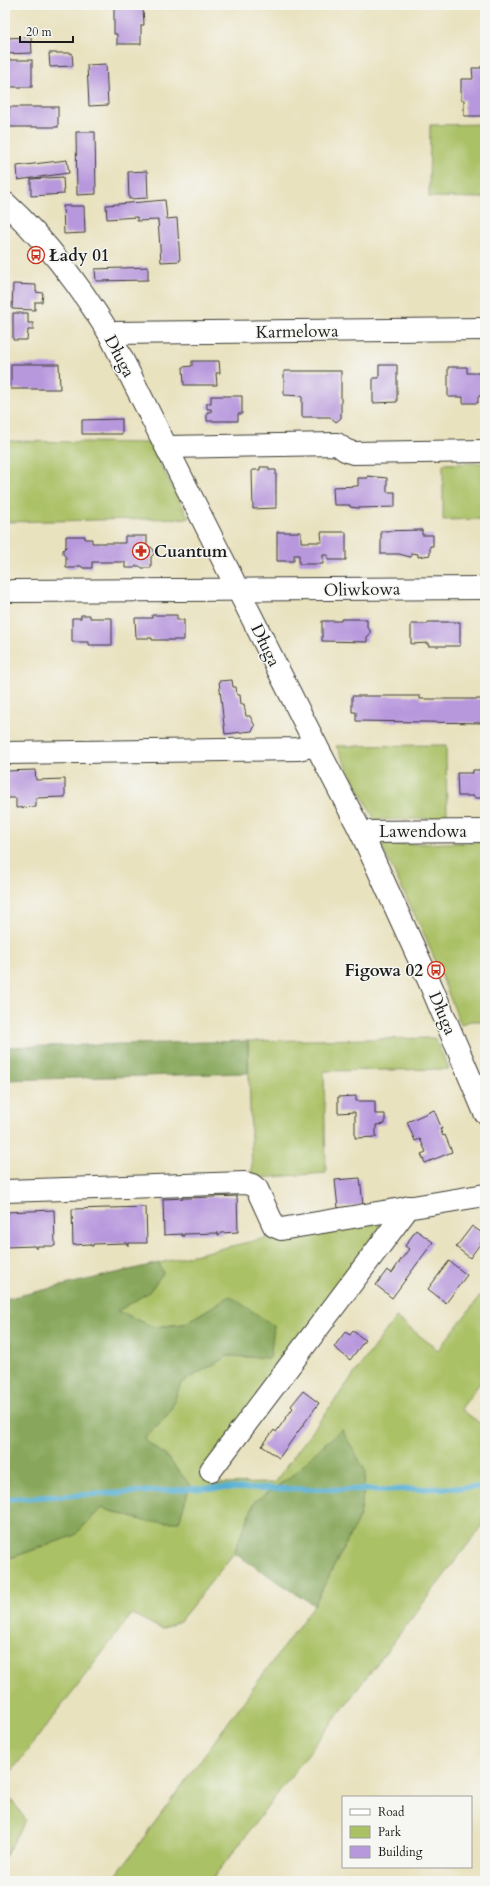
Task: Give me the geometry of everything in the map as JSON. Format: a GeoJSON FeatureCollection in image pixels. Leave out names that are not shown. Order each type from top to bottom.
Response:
{"type":"FeatureCollection","features":[{"type":"Feature","properties":{"kind":"street","name":"Długa"},"geometry":{"type":"LineString","coordinates":[[5,202],[23,220],[64,267],[109,333],[361,832],[429,981],[485,1113]]}},
{"type":"Feature","properties":{"kind":"street","name":"Karmelowa"},"geometry":{"type":"LineString","coordinates":[[109,333],[485,329]]}},
{"type":"Feature","properties":{"kind":"street"},"geometry":{"type":"LineString","coordinates":[[167,447],[337,444],[345,450],[353,453],[485,451]]}},
{"type":"Feature","properties":{"kind":"street","name":"Oliwkowa"},"geometry":{"type":"LineString","coordinates":[[13,591],[485,588]]}},
{"type":"Feature","properties":{"kind":"street"},"geometry":{"type":"LineString","coordinates":[[5,752],[298,749],[316,745]]}},
{"type":"Feature","properties":{"kind":"street","name":"Lawendowa"},"geometry":{"type":"LineString","coordinates":[[361,832],[485,831]]}},
{"type":"Feature","properties":{"kind":"street"},"geometry":{"type":"LineString","coordinates":[[5,1191],[245,1183],[252,1185],[257,1189],[274,1226],[281,1229],[485,1195]]}},
{"type":"Feature","properties":{"kind":"street"},"geometry":{"type":"LineString","coordinates":[[211,1470],[409,1207]]}},
{"type":"Feature","properties":{"kind":"green space"},"geometry":{"type":"Polygon","coordinates":[[[485,124],[485,198],[429,197],[430,125],[485,124]]]}},
{"type":"Feature","properties":{"kind":"green space"},"geometry":{"type":"Polygon","coordinates":[[[5,441],[149,443],[189,518],[5,522],[5,441]]]}},
{"type":"Feature","properties":{"kind":"green space"},"geometry":{"type":"Polygon","coordinates":[[[485,463],[485,519],[443,520],[443,464],[485,463]]]}},
{"type":"Feature","properties":{"kind":"green space"},"geometry":{"type":"Polygon","coordinates":[[[446,745],[447,818],[375,820],[336,746],[446,745]]]}},
{"type":"Feature","properties":{"kind":"green space"},"geometry":{"type":"Polygon","coordinates":[[[485,842],[485,1021],[470,1021],[461,1025],[426,938],[381,845],[485,842]]]}},
{"type":"Feature","properties":{"kind":"green space"},"geometry":{"type":"Polygon","coordinates":[[[435,1038],[449,1069],[324,1071],[326,1173],[259,1178],[252,1175],[248,1041],[435,1038]]]}},
{"type":"Feature","properties":{"kind":"green space"},"geometry":{"type":"Polygon","coordinates":[[[248,1041],[248,1073],[5,1080],[5,1047],[248,1041]]]}},
{"type":"Feature","properties":{"kind":"green space"},"geometry":{"type":"Polygon","coordinates":[[[398,1213],[199,1476],[212,1484],[274,1483],[396,1317],[438,1350],[485,1290],[485,1376],[461,1409],[485,1427],[485,1522],[211,1881],[112,1881],[314,1605],[360,1516],[366,1472],[323,1445],[292,1476],[255,1501],[234,1553],[180,1621],[162,1629],[132,1614],[5,1780],[5,1560],[75,1535],[101,1508],[148,1522],[167,1457],[144,1439],[170,1412],[181,1383],[228,1356],[269,1358],[230,1296],[184,1324],[153,1327],[117,1311],[149,1292],[163,1273],[159,1263],[287,1233],[398,1213]]]}},
{"type":"Feature","properties":{"kind":"green space"},"geometry":{"type":"Polygon","coordinates":[[[159,1263],[163,1273],[149,1292],[118,1311],[153,1327],[184,1324],[230,1296],[274,1326],[270,1358],[228,1356],[181,1383],[170,1412],[144,1439],[167,1457],[190,1485],[179,1522],[148,1522],[101,1508],[75,1535],[5,1560],[5,1299],[159,1263]]]}},
{"type":"Feature","properties":{"kind":"green space"},"geometry":{"type":"Polygon","coordinates":[[[342,1430],[366,1472],[360,1516],[314,1605],[234,1553],[255,1501],[292,1476],[323,1445],[342,1430]]]}},
{"type":"Feature","properties":{"kind":"green space"},"geometry":{"type":"Polygon","coordinates":[[[5,1790],[26,1820],[5,1857],[5,1790]]]}},
{"type":"Feature","properties":{"kind":"building"},"geometry":{"type":"Polygon","coordinates":[[[114,5],[134,5],[138,8],[143,8],[144,25],[141,25],[141,44],[117,44],[117,34],[114,34],[114,5]]]}},
{"type":"Feature","properties":{"kind":"building"},"geometry":{"type":"Polygon","coordinates":[[[31,37],[32,53],[5,54],[5,38],[31,37]]]}},
{"type":"Feature","properties":{"kind":"building"},"geometry":{"type":"Polygon","coordinates":[[[49,53],[72,53],[73,66],[50,67],[49,53]]]}},
{"type":"Feature","properties":{"kind":"building"},"geometry":{"type":"Polygon","coordinates":[[[5,60],[32,60],[32,87],[5,87],[5,60]]]}},
{"type":"Feature","properties":{"kind":"building"},"geometry":{"type":"Polygon","coordinates":[[[106,64],[108,105],[89,106],[87,65],[106,64]]]}},
{"type":"Feature","properties":{"kind":"building"},"geometry":{"type":"Polygon","coordinates":[[[481,66],[485,66],[484,116],[464,116],[464,100],[461,100],[461,79],[473,79],[472,68],[481,68],[481,66]]]}},
{"type":"Feature","properties":{"kind":"building"},"geometry":{"type":"Polygon","coordinates":[[[9,107],[58,107],[58,127],[9,127],[9,107]]]}},
{"type":"Feature","properties":{"kind":"building"},"geometry":{"type":"Polygon","coordinates":[[[76,132],[95,132],[96,194],[77,195],[76,132]]]}},
{"type":"Feature","properties":{"kind":"building"},"geometry":{"type":"Polygon","coordinates":[[[67,160],[69,173],[18,180],[17,166],[67,160]]]}},
{"type":"Feature","properties":{"kind":"building"},"geometry":{"type":"Polygon","coordinates":[[[147,171],[148,198],[129,199],[128,172],[147,171]]]}},
{"type":"Feature","properties":{"kind":"building"},"geometry":{"type":"Polygon","coordinates":[[[63,177],[64,194],[31,196],[31,179],[63,177]]]}},
{"type":"Feature","properties":{"kind":"building"},"geometry":{"type":"Polygon","coordinates":[[[165,200],[167,219],[177,218],[180,261],[161,262],[158,220],[137,221],[137,217],[107,219],[106,205],[165,200]]]}},
{"type":"Feature","properties":{"kind":"building"},"geometry":{"type":"Polygon","coordinates":[[[63,206],[84,206],[85,233],[64,234],[63,206]]]}},
{"type":"Feature","properties":{"kind":"building"},"geometry":{"type":"Polygon","coordinates":[[[148,267],[148,280],[96,281],[95,269],[148,267]]]}},
{"type":"Feature","properties":{"kind":"building"},"geometry":{"type":"Polygon","coordinates":[[[13,284],[36,285],[36,292],[43,293],[42,302],[35,302],[35,310],[12,309],[13,284]]]}},
{"type":"Feature","properties":{"kind":"building"},"geometry":{"type":"Polygon","coordinates":[[[13,313],[28,313],[28,323],[33,323],[33,330],[28,330],[27,340],[13,340],[13,313]]]}},
{"type":"Feature","properties":{"kind":"building"},"geometry":{"type":"Polygon","coordinates":[[[192,361],[219,361],[220,373],[216,373],[217,385],[184,385],[183,367],[192,366],[192,361]]]}},
{"type":"Feature","properties":{"kind":"building"},"geometry":{"type":"Polygon","coordinates":[[[11,364],[59,364],[60,389],[11,389],[11,364]]]}},
{"type":"Feature","properties":{"kind":"building"},"geometry":{"type":"Polygon","coordinates":[[[379,365],[397,365],[397,402],[373,403],[373,378],[379,378],[379,365]]]}},
{"type":"Feature","properties":{"kind":"building"},"geometry":{"type":"Polygon","coordinates":[[[448,367],[467,367],[467,373],[485,373],[485,396],[478,396],[478,403],[463,403],[463,397],[448,397],[448,367]]]}},
{"type":"Feature","properties":{"kind":"building"},"geometry":{"type":"Polygon","coordinates":[[[284,371],[341,371],[341,418],[336,422],[330,417],[302,417],[302,396],[284,395],[284,371]]]}},
{"type":"Feature","properties":{"kind":"building"},"geometry":{"type":"Polygon","coordinates":[[[211,396],[242,396],[242,414],[238,414],[238,421],[207,421],[207,412],[211,412],[211,409],[207,409],[207,403],[211,403],[211,396]]]}},
{"type":"Feature","properties":{"kind":"building"},"geometry":{"type":"Polygon","coordinates":[[[122,419],[122,434],[82,434],[82,420],[122,419]]]}},
{"type":"Feature","properties":{"kind":"building"},"geometry":{"type":"Polygon","coordinates":[[[260,467],[269,467],[269,470],[276,470],[276,508],[253,509],[252,470],[260,470],[260,467]]]}},
{"type":"Feature","properties":{"kind":"building"},"geometry":{"type":"Polygon","coordinates":[[[367,476],[387,478],[387,492],[395,492],[395,507],[358,508],[350,507],[350,505],[334,505],[333,487],[358,486],[358,478],[368,478],[367,476]]]}},
{"type":"Feature","properties":{"kind":"building"},"geometry":{"type":"Polygon","coordinates":[[[422,530],[422,535],[433,535],[433,546],[430,546],[430,555],[418,557],[418,554],[411,553],[410,557],[399,554],[381,554],[381,531],[422,530]]]}},
{"type":"Feature","properties":{"kind":"building"},"geometry":{"type":"Polygon","coordinates":[[[277,532],[301,532],[301,542],[322,542],[321,532],[346,532],[346,560],[328,560],[328,555],[323,555],[323,564],[299,564],[299,555],[294,555],[294,561],[277,561],[277,532]]]}},
{"type":"Feature","properties":{"kind":"building"},"geometry":{"type":"Polygon","coordinates":[[[66,536],[85,536],[85,539],[92,539],[92,543],[125,543],[125,536],[147,536],[147,547],[151,547],[154,550],[154,554],[151,557],[151,568],[136,566],[134,568],[125,568],[125,562],[92,562],[92,568],[77,566],[75,568],[66,568],[66,557],[63,554],[63,550],[66,547],[66,536]]]}},
{"type":"Feature","properties":{"kind":"building"},"geometry":{"type":"Polygon","coordinates":[[[81,615],[90,615],[90,618],[112,618],[112,645],[89,645],[89,642],[72,642],[72,618],[81,618],[81,615]]]}},
{"type":"Feature","properties":{"kind":"building"},"geometry":{"type":"Polygon","coordinates":[[[152,615],[177,615],[177,620],[184,620],[184,640],[152,640],[152,638],[136,638],[135,618],[152,618],[152,615]]]}},
{"type":"Feature","properties":{"kind":"building"},"geometry":{"type":"Polygon","coordinates":[[[341,619],[367,619],[367,627],[370,630],[370,634],[367,637],[367,642],[322,641],[322,621],[341,621],[341,619]]]}},
{"type":"Feature","properties":{"kind":"building"},"geometry":{"type":"Polygon","coordinates":[[[428,622],[460,622],[460,646],[428,646],[428,643],[411,644],[411,624],[428,624],[428,622]]]}},
{"type":"Feature","properties":{"kind":"building"},"geometry":{"type":"Polygon","coordinates":[[[232,680],[233,687],[236,687],[237,695],[240,695],[241,704],[244,704],[246,716],[250,716],[255,726],[252,731],[225,734],[219,681],[232,680]]]}},
{"type":"Feature","properties":{"kind":"building"},"geometry":{"type":"Polygon","coordinates":[[[352,696],[420,696],[420,699],[485,699],[485,723],[356,721],[356,712],[352,712],[352,696]]]}},
{"type":"Feature","properties":{"kind":"building"},"geometry":{"type":"Polygon","coordinates":[[[481,768],[485,768],[485,798],[458,796],[457,773],[473,773],[473,770],[479,770],[481,768]]]}},
{"type":"Feature","properties":{"kind":"building"},"geometry":{"type":"Polygon","coordinates":[[[35,770],[36,780],[65,779],[65,797],[36,798],[36,807],[16,808],[16,798],[5,798],[5,771],[35,770]]]}},
{"type":"Feature","properties":{"kind":"building"},"geometry":{"type":"Polygon","coordinates":[[[356,1096],[356,1101],[375,1101],[375,1114],[385,1114],[385,1124],[376,1125],[376,1137],[355,1138],[355,1112],[338,1113],[338,1097],[356,1096]]]}},
{"type":"Feature","properties":{"kind":"building"},"geometry":{"type":"Polygon","coordinates":[[[434,1110],[442,1129],[440,1129],[443,1136],[445,1135],[452,1152],[425,1163],[421,1154],[426,1152],[420,1139],[415,1141],[407,1122],[434,1110]]]}},
{"type":"Feature","properties":{"kind":"building"},"geometry":{"type":"Polygon","coordinates":[[[360,1178],[363,1205],[338,1208],[335,1180],[360,1178]]]}},
{"type":"Feature","properties":{"kind":"building"},"geometry":{"type":"Polygon","coordinates":[[[237,1196],[238,1232],[221,1233],[220,1235],[218,1235],[218,1233],[184,1234],[184,1236],[182,1236],[182,1234],[164,1235],[163,1199],[237,1196]]]}},
{"type":"Feature","properties":{"kind":"building"},"geometry":{"type":"Polygon","coordinates":[[[146,1207],[147,1243],[129,1243],[129,1245],[127,1245],[127,1243],[93,1244],[93,1246],[90,1244],[73,1245],[72,1209],[146,1207]]]}},
{"type":"Feature","properties":{"kind":"building"},"geometry":{"type":"Polygon","coordinates":[[[54,1210],[55,1246],[37,1246],[37,1248],[35,1248],[35,1246],[5,1247],[5,1212],[54,1210]]]}},
{"type":"Feature","properties":{"kind":"building"},"geometry":{"type":"Polygon","coordinates":[[[472,1226],[485,1235],[485,1237],[470,1258],[456,1247],[472,1226]]]}},
{"type":"Feature","properties":{"kind":"building"},"geometry":{"type":"Polygon","coordinates":[[[416,1230],[433,1242],[392,1298],[376,1285],[387,1270],[392,1273],[409,1249],[405,1246],[416,1230]]]}},
{"type":"Feature","properties":{"kind":"building"},"geometry":{"type":"Polygon","coordinates":[[[449,1261],[467,1275],[446,1303],[428,1289],[449,1261]]]}},
{"type":"Feature","properties":{"kind":"building"},"geometry":{"type":"Polygon","coordinates":[[[353,1331],[365,1340],[350,1360],[334,1347],[345,1332],[350,1335],[353,1331]]]}},
{"type":"Feature","properties":{"kind":"building"},"geometry":{"type":"Polygon","coordinates":[[[303,1391],[319,1403],[279,1458],[262,1446],[274,1430],[276,1432],[293,1408],[291,1406],[303,1391]]]}},
{"type":"Feature","properties":{"kind":"waterway"},"geometry":{"type":"LineString","coordinates":[[5,1499],[211,1488],[384,1490],[485,1487]]}},
{"type":"Feature","properties":{"kind":"place","name":"Łady 01"},"geometry":{"type":"Point","coordinates":[36,255]}},
{"type":"Feature","properties":{"kind":"place","name":"Cuantum"},"geometry":{"type":"Point","coordinates":[141,551]}},
{"type":"Feature","properties":{"kind":"place","name":"Figowa 02"},"geometry":{"type":"Point","coordinates":[436,970]}}]}
